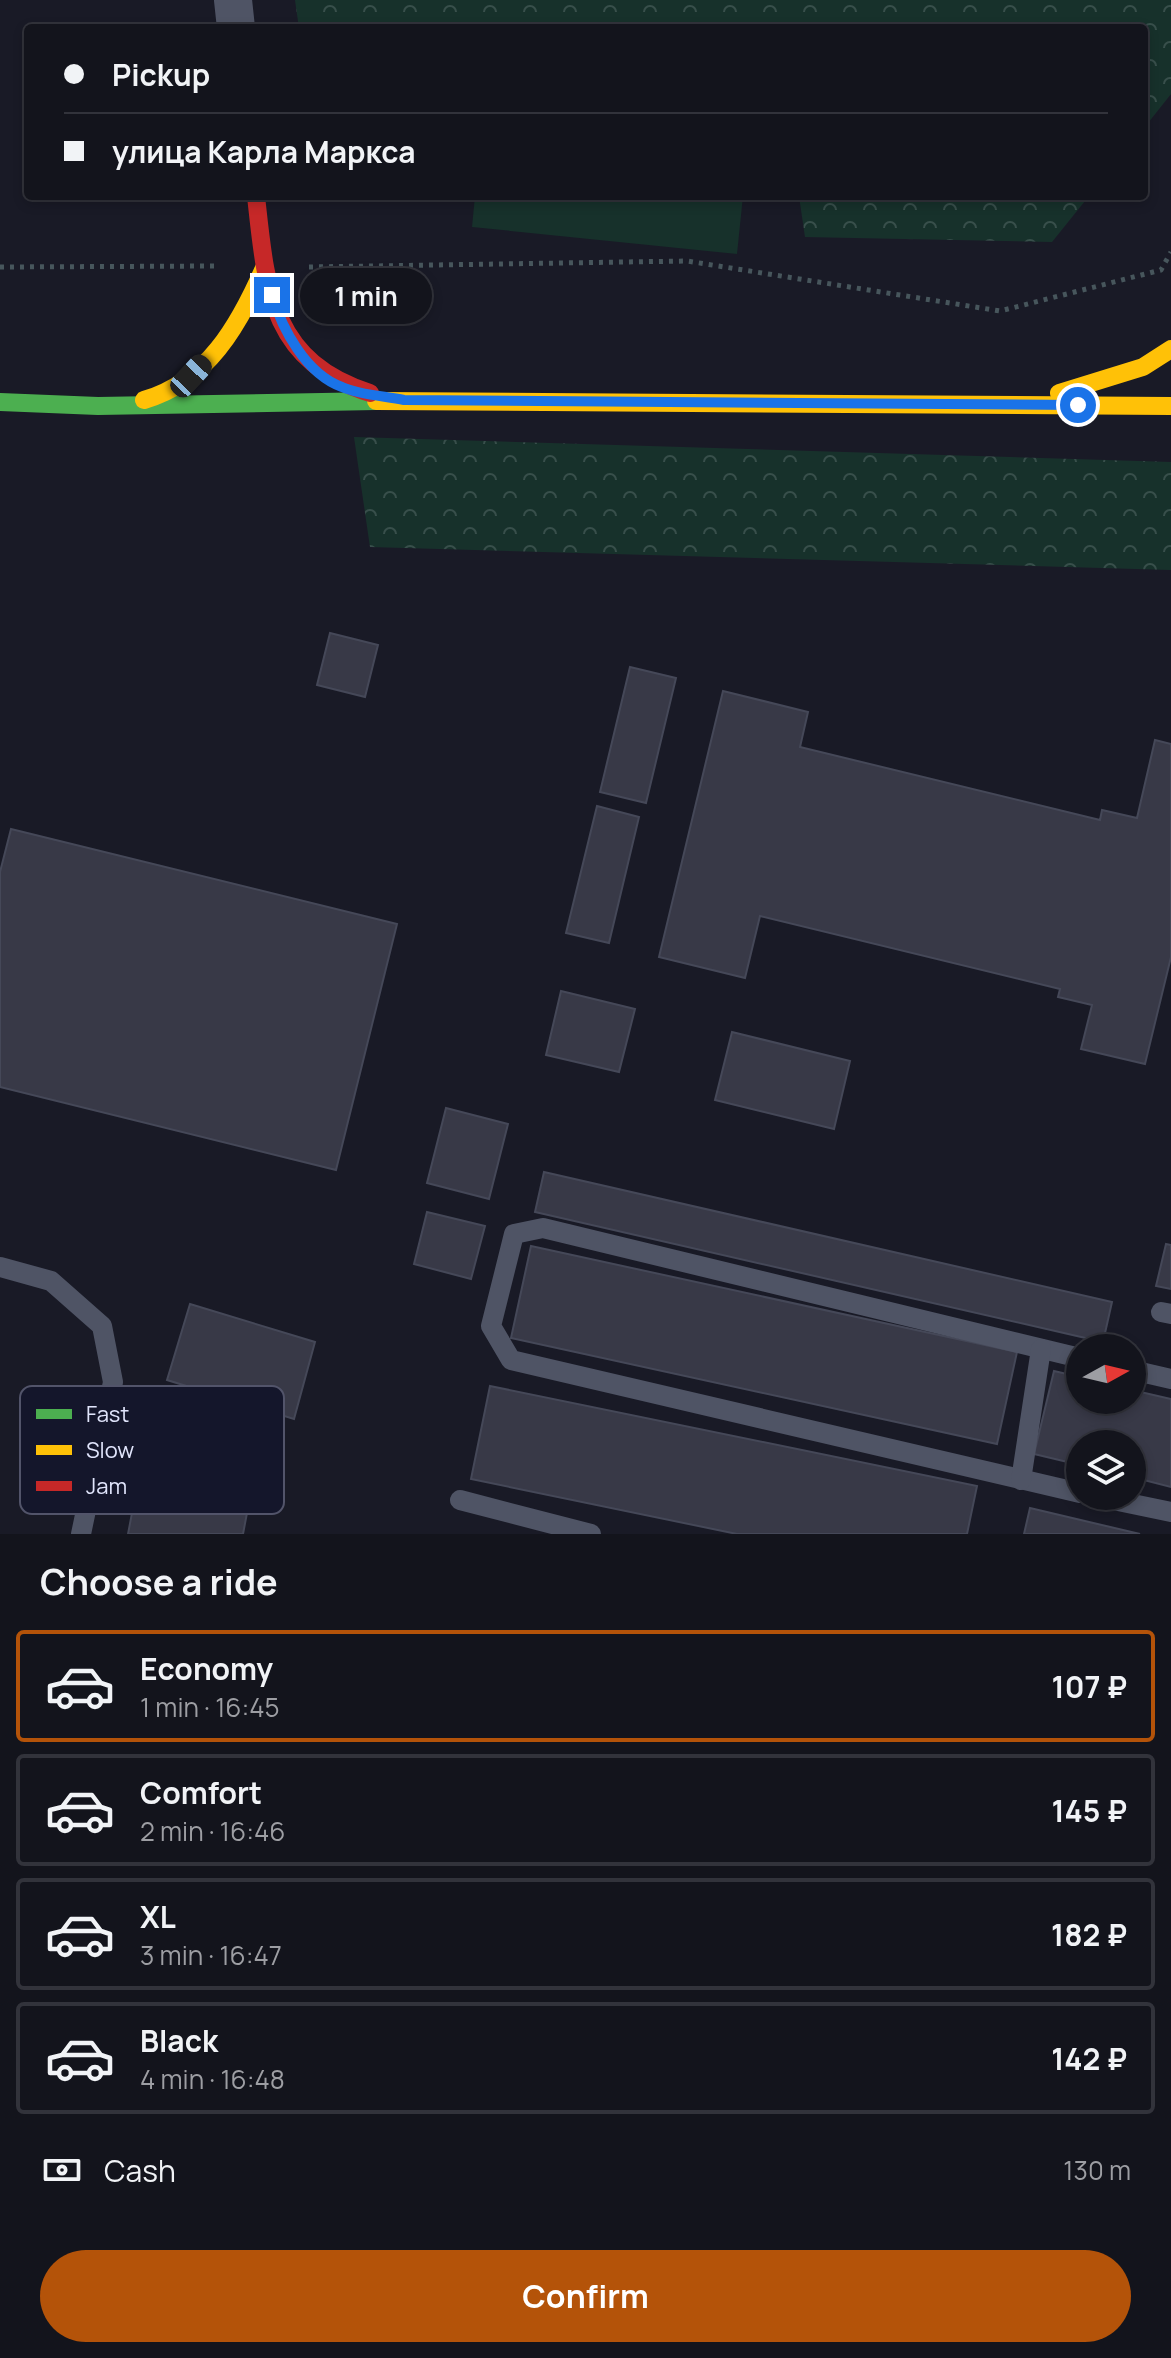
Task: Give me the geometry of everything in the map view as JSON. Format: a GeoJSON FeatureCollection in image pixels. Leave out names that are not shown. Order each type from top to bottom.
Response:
{"type":"FeatureCollection","features":[{"type":"Feature","properties":{"kind":"main road"},"geometry":{"type":"LineString","coordinates":[[256,200],[264,268],[280,321],[311,367],[341,387],[404,400]]}},
{"type":"Feature","properties":{"kind":"main road"},"geometry":{"type":"LineString","coordinates":[[98,406],[157,398],[191,376],[246,310],[264,268]]}},
{"type":"Feature","properties":{"kind":"main road"},"geometry":{"type":"LineString","coordinates":[[1020,405],[1143,367],[1171,349]]}},
{"type":"Feature","properties":{"kind":"main road"},"geometry":{"type":"LineString","coordinates":[[0,402],[98,406],[404,400],[1171,406]]}},
{"type":"Feature","properties":{"kind":"street"},"geometry":{"type":"LineString","coordinates":[[233,0],[236,24]]}},
{"type":"Feature","properties":{"kind":"lane"},"geometry":{"type":"LineString","coordinates":[[1066,1355],[543,1228],[514,1234],[491,1326],[511,1360],[1066,1490]]}},
{"type":"Feature","properties":{"kind":"lane"},"geometry":{"type":"LineString","coordinates":[[0,1267],[51,1281],[102,1326],[112,1386]]}},
{"type":"Feature","properties":{"kind":"lane"},"geometry":{"type":"LineString","coordinates":[[1021,1480],[1041,1349]]}},
{"type":"Feature","properties":{"kind":"lane"},"geometry":{"type":"LineString","coordinates":[[1146,1373],[1171,1379]]}},
{"type":"Feature","properties":{"kind":"lane"},"geometry":{"type":"LineString","coordinates":[[460,1500],[591,1534]]}},
{"type":"Feature","properties":{"kind":"lane"},"geometry":{"type":"LineString","coordinates":[[1146,1507],[1171,1512]]}},
{"type":"Feature","properties":{"kind":"lane"},"geometry":{"type":"LineString","coordinates":[[81,1534],[85,1514]]}},
{"type":"Feature","properties":{"kind":"path"},"geometry":{"type":"LineString","coordinates":[[0,267],[264,268],[687,261],[1000,311],[1161,270],[1171,252]]}},
{"type":"Feature","properties":{"kind":"green space"},"geometry":{"type":"Polygon","coordinates":[[[295,0],[1171,0],[1171,94],[1148,123],[1148,24],[298,24],[295,0]]]}},
{"type":"Feature","properties":{"kind":"green space"},"geometry":{"type":"Polygon","coordinates":[[[475,200],[743,200],[737,254],[472,227],[475,200]]]}},
{"type":"Feature","properties":{"kind":"green space"},"geometry":{"type":"Polygon","coordinates":[[[800,200],[1086,200],[1052,242],[805,237],[800,200]]]}},
{"type":"Feature","properties":{"kind":"green space"},"geometry":{"type":"Polygon","coordinates":[[[354,437],[1171,462],[1171,570],[370,547],[354,437]]]}},
{"type":"Feature","properties":{"kind":"building"},"geometry":{"type":"Polygon","coordinates":[[[330,633],[378,645],[365,697],[317,685],[330,633]]]}},
{"type":"Feature","properties":{"kind":"building"},"geometry":{"type":"Polygon","coordinates":[[[630,667],[676,678],[646,803],[600,792],[630,667]]]}},
{"type":"Feature","properties":{"kind":"building"},"geometry":{"type":"Polygon","coordinates":[[[723,691],[808,712],[800,747],[1100,820],[1102,810],[1137,818],[1155,740],[1171,744],[1171,957],[1145,1064],[1081,1049],[1092,1005],[1058,997],[1060,989],[760,916],[745,978],[659,957],[723,691]]]}},
{"type":"Feature","properties":{"kind":"building"},"geometry":{"type":"Polygon","coordinates":[[[597,806],[639,817],[609,943],[566,933],[597,806]]]}},
{"type":"Feature","properties":{"kind":"building"},"geometry":{"type":"Polygon","coordinates":[[[11,829],[397,924],[336,1170],[0,1087],[0,872],[11,829]]]}},
{"type":"Feature","properties":{"kind":"building"},"geometry":{"type":"Polygon","coordinates":[[[561,991],[635,1009],[619,1072],[546,1055],[561,991]]]}},
{"type":"Feature","properties":{"kind":"building"},"geometry":{"type":"Polygon","coordinates":[[[732,1032],[850,1061],[834,1129],[715,1100],[732,1032]]]}},
{"type":"Feature","properties":{"kind":"building"},"geometry":{"type":"Polygon","coordinates":[[[446,1108],[508,1124],[489,1199],[427,1183],[446,1108]]]}},
{"type":"Feature","properties":{"kind":"building"},"geometry":{"type":"Polygon","coordinates":[[[544,1172],[1112,1302],[1105,1334],[1068,1334],[535,1212],[544,1172]]]}},
{"type":"Feature","properties":{"kind":"building"},"geometry":{"type":"Polygon","coordinates":[[[427,1212],[485,1226],[471,1279],[414,1264],[427,1212]]]}},
{"type":"Feature","properties":{"kind":"building"},"geometry":{"type":"Polygon","coordinates":[[[1166,1244],[1171,1245],[1171,1289],[1156,1286],[1166,1244]]]}},
{"type":"Feature","properties":{"kind":"building"},"geometry":{"type":"Polygon","coordinates":[[[531,1246],[1017,1352],[997,1444],[511,1338],[531,1246]]]}},
{"type":"Feature","properties":{"kind":"building"},"geometry":{"type":"Polygon","coordinates":[[[190,1304],[315,1342],[294,1419],[284,1416],[284,1386],[187,1386],[167,1380],[190,1304]]]}},
{"type":"Feature","properties":{"kind":"building"},"geometry":{"type":"Polygon","coordinates":[[[1054,1371],[1066,1374],[1066,1414],[1146,1414],[1146,1393],[1171,1399],[1171,1487],[1146,1481],[1146,1430],[1066,1430],[1066,1462],[1034,1454],[1054,1371]]]}},
{"type":"Feature","properties":{"kind":"building"},"geometry":{"type":"Polygon","coordinates":[[[490,1386],[977,1486],[967,1534],[737,1534],[471,1479],[490,1386]]]}},
{"type":"Feature","properties":{"kind":"building"},"geometry":{"type":"Polygon","coordinates":[[[1030,1508],[1140,1534],[1024,1534],[1030,1508]]]}},
{"type":"Feature","properties":{"kind":"building"},"geometry":{"type":"Polygon","coordinates":[[[132,1514],[247,1514],[243,1534],[128,1534],[132,1514]]]}},
{"type":"Feature","properties":{"kind":"traffic: fast"},"geometry":{"type":"LineString","coordinates":[[0,402],[98,406],[376,401]]}},
{"type":"Feature","properties":{"kind":"traffic: slow"},"geometry":{"type":"LineString","coordinates":[[144,400],[186,380],[218,349],[244,310],[264,268]]}},
{"type":"Feature","properties":{"kind":"traffic: slow"},"geometry":{"type":"LineString","coordinates":[[1059,393],[1143,367],[1171,349]]}},
{"type":"Feature","properties":{"kind":"traffic: slow"},"geometry":{"type":"LineString","coordinates":[[376,401],[1171,406]]}},
{"type":"Feature","properties":{"kind":"traffic: jam"},"geometry":{"type":"LineString","coordinates":[[256,200],[270,290],[279,317],[293,341],[311,362],[337,379],[370,393]]}},
{"type":"Feature","properties":{"kind":"route"},"geometry":{"type":"LineString","coordinates":[[272,295],[280,321],[311,367],[341,387],[404,400],[1078,405]]}}]}
